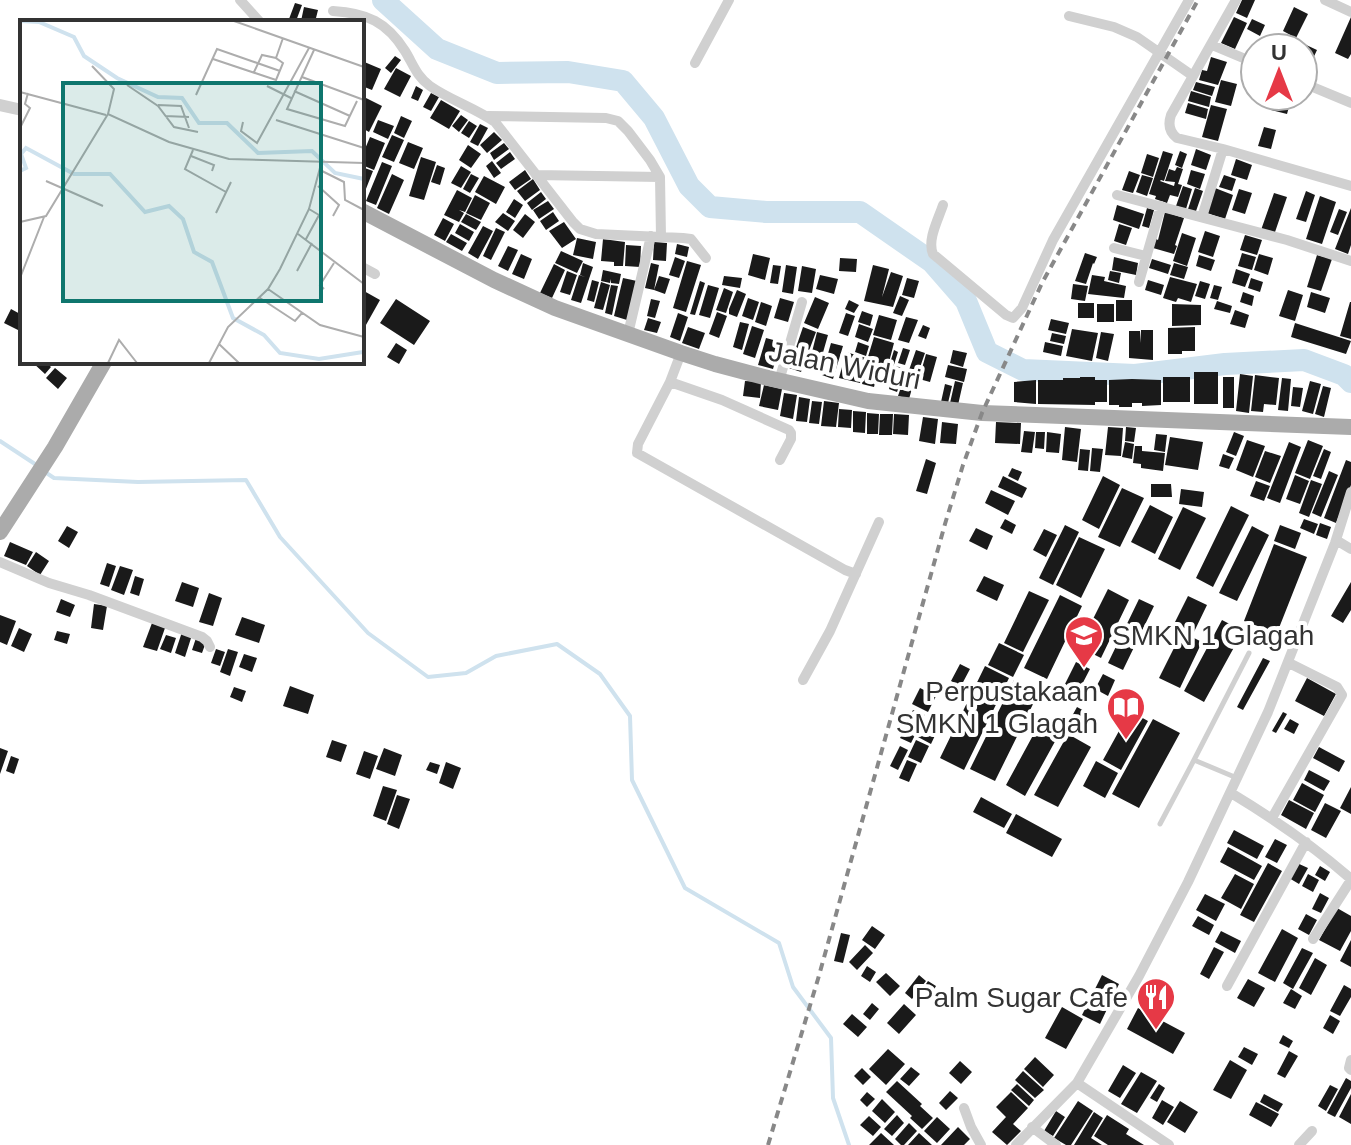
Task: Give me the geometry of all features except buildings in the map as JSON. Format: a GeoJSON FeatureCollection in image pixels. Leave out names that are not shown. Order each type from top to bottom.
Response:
{"type":"FeatureCollection","features":[{"type":"Feature","properties":{"kind":"main road","name":"Jalan Widuri"},"geometry":{"type":"LineString","coordinates":[[364,212],[494,280],[679,358],[868,401],[945,410],[1351,427]]}},
{"type":"Feature","properties":{"kind":"main road"},"geometry":{"type":"LineString","coordinates":[[0,532],[55,447],[103,364]]}},
{"type":"Feature","properties":{"kind":"street"},"geometry":{"type":"LineString","coordinates":[[240,0],[258,20]]}},
{"type":"Feature","properties":{"kind":"street"},"geometry":{"type":"LineString","coordinates":[[695,63],[729,0]]}},
{"type":"Feature","properties":{"kind":"street"},"geometry":{"type":"LineString","coordinates":[[943,205],[931,242],[933,254],[1006,315],[1016,317],[1053,240],[1189,0]]}},
{"type":"Feature","properties":{"kind":"street"},"geometry":{"type":"LineString","coordinates":[[1236,0],[1171,115],[1170,129],[1177,138],[1351,186]]}},
{"type":"Feature","properties":{"kind":"street"},"geometry":{"type":"LineString","coordinates":[[1325,0],[1351,12]]}},
{"type":"Feature","properties":{"kind":"street"},"geometry":{"type":"LineString","coordinates":[[333,11],[356,13],[381,24],[396,39],[421,78],[449,97],[486,115],[501,128],[580,229],[596,234],[691,239],[706,258]]}},
{"type":"Feature","properties":{"kind":"street"},"geometry":{"type":"LineString","coordinates":[[1069,16],[1114,27],[1137,37],[1193,76]]}},
{"type":"Feature","properties":{"kind":"street"},"geometry":{"type":"LineString","coordinates":[[1212,45],[1239,56]]}},
{"type":"Feature","properties":{"kind":"street"},"geometry":{"type":"LineString","coordinates":[[1319,90],[1351,103]]}},
{"type":"Feature","properties":{"kind":"street"},"geometry":{"type":"LineString","coordinates":[[0,105],[20,110]]}},
{"type":"Feature","properties":{"kind":"street"},"geometry":{"type":"LineString","coordinates":[[486,115],[615,120],[628,131],[650,160],[660,177],[656,236],[628,334]]}},
{"type":"Feature","properties":{"kind":"street"},"geometry":{"type":"LineString","coordinates":[[1202,217],[1223,149]]}},
{"type":"Feature","properties":{"kind":"street"},"geometry":{"type":"LineString","coordinates":[[536,175],[660,177]]}},
{"type":"Feature","properties":{"kind":"street"},"geometry":{"type":"LineString","coordinates":[[1117,195],[1287,240],[1351,261]]}},
{"type":"Feature","properties":{"kind":"street"},"geometry":{"type":"LineString","coordinates":[[1139,282],[1161,206]]}},
{"type":"Feature","properties":{"kind":"street"},"geometry":{"type":"LineString","coordinates":[[1114,248],[1146,256]]}},
{"type":"Feature","properties":{"kind":"street"},"geometry":{"type":"LineString","coordinates":[[364,268],[375,274]]}},
{"type":"Feature","properties":{"kind":"street"},"geometry":{"type":"LineString","coordinates":[[779,381],[802,302]]}},
{"type":"Feature","properties":{"kind":"street"},"geometry":{"type":"LineString","coordinates":[[679,358],[638,444],[637,453],[856,574]]}},
{"type":"Feature","properties":{"kind":"street"},"geometry":{"type":"LineString","coordinates":[[670,380],[789,430],[791,439],[780,460]]}},
{"type":"Feature","properties":{"kind":"street"},"geometry":{"type":"LineString","coordinates":[[1016,1145],[1077,1083],[1139,976],[1188,882],[1289,663],[1351,492]]}},
{"type":"Feature","properties":{"kind":"street"},"geometry":{"type":"LineString","coordinates":[[803,680],[830,631],[879,522]]}},
{"type":"Feature","properties":{"kind":"street"},"geometry":{"type":"LineString","coordinates":[[1336,540],[1351,549]]}},
{"type":"Feature","properties":{"kind":"street"},"geometry":{"type":"LineString","coordinates":[[0,562],[49,583],[202,637],[210,647]]}},
{"type":"Feature","properties":{"kind":"street"},"geometry":{"type":"LineString","coordinates":[[1272,818],[1342,695],[1337,687],[1289,663]]}},
{"type":"Feature","properties":{"kind":"street"},"geometry":{"type":"LineString","coordinates":[[1231,793],[1306,842],[1351,880],[1313,939]]}},
{"type":"Feature","properties":{"kind":"street"},"geometry":{"type":"LineString","coordinates":[[1227,986],[1306,842]]}},
{"type":"Feature","properties":{"kind":"street"},"geometry":{"type":"LineString","coordinates":[[1351,1060],[1351,1070]]}},
{"type":"Feature","properties":{"kind":"street"},"geometry":{"type":"LineString","coordinates":[[1077,1083],[1169,1145]]}},
{"type":"Feature","properties":{"kind":"street"},"geometry":{"type":"LineString","coordinates":[[964,1108],[981,1145]]}},
{"type":"Feature","properties":{"kind":"street"},"geometry":{"type":"LineString","coordinates":[[1032,1127],[1056,1145]]}},
{"type":"Feature","properties":{"kind":"street"},"geometry":{"type":"LineString","coordinates":[[1299,1145],[1312,1131]]}},
{"type":"Feature","properties":{"kind":"lane"},"geometry":{"type":"LineString","coordinates":[[1160,824],[1249,653]]}},
{"type":"Feature","properties":{"kind":"lane"},"geometry":{"type":"LineString","coordinates":[[1194,760],[1238,778]]}},
{"type":"Feature","properties":{"kind":"waterway"},"geometry":{"type":"LineString","coordinates":[[383,0],[437,49],[497,73],[568,72],[623,81],[654,118],[689,186],[710,207],[766,212],[860,212],[932,262],[966,301],[987,352],[1023,370],[1135,375],[1225,364],[1304,360],[1344,375],[1351,382]]}},
{"type":"Feature","properties":{"kind":"waterway"},"geometry":{"type":"LineString","coordinates":[[0,441],[38,466]]}},
{"type":"Feature","properties":{"kind":"waterway"},"geometry":{"type":"LineString","coordinates":[[45,472],[54,478],[138,482],[246,480],[280,537],[368,633],[428,677],[466,673],[496,656],[557,644],[600,674],[630,716],[632,780],[685,888],[779,943],[793,987],[831,1038],[833,1098],[849,1145]]}},
{"type":"Feature","properties":{"kind":"railway"},"geometry":{"type":"LineString","coordinates":[[768,1145],[818,979],[945,524],[982,413],[1042,283],[1198,0]]}},
{"type":"Feature","properties":{"kind":"place","name":"SMKN 1 Glagah"},"geometry":{"type":"Point","coordinates":[1084,669]}},
{"type":"Feature","properties":{"kind":"place","name":"Perpustakaan SMKN 1 Glagah"},"geometry":{"type":"Point","coordinates":[1126,741]}},
{"type":"Feature","properties":{"kind":"place","name":"Palm Sugar Cafe"},"geometry":{"type":"Point","coordinates":[1156,1031]}}]}
